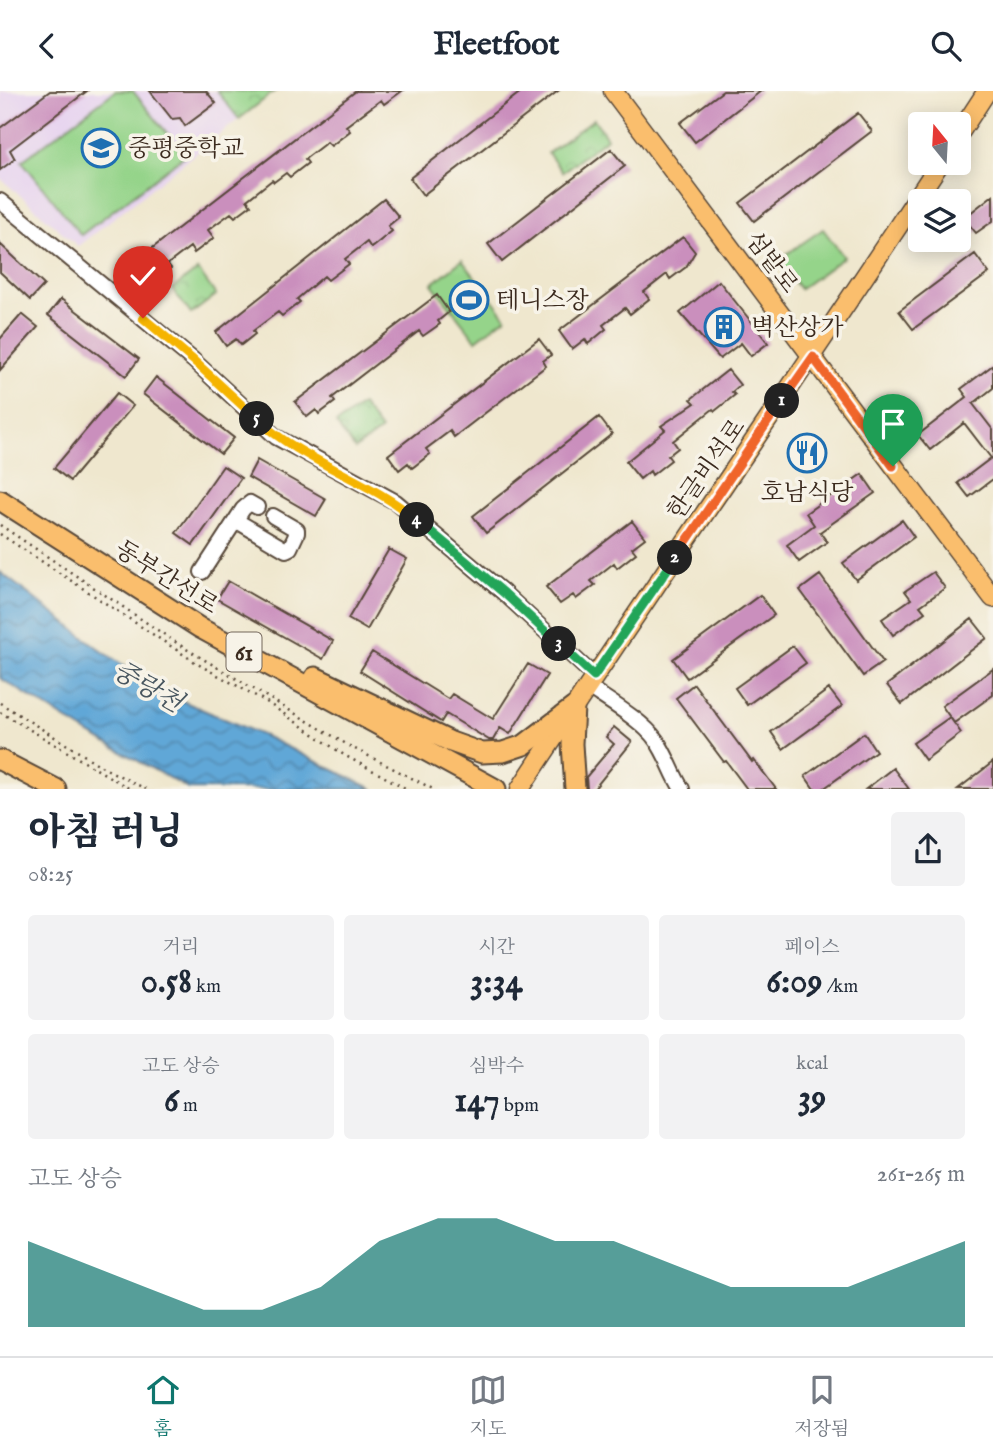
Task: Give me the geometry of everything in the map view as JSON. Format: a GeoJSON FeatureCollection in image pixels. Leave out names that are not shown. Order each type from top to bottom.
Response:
{"type":"FeatureCollection","features":[{"type":"Feature","properties":{"kind":"highway","name":"동부간선로"},"geometry":{"type":"LineString","coordinates":[[0,500],[200,628],[496,789]]}},
{"type":"Feature","properties":{"kind":"highway"},"geometry":{"type":"LineString","coordinates":[[200,628],[248,645],[451,742],[482,753],[503,752],[524,745],[574,707]]}},
{"type":"Feature","properties":{"kind":"highway"},"geometry":{"type":"LineString","coordinates":[[574,707],[572,744],[575,789]]}},
{"type":"Feature","properties":{"kind":"highway"},"geometry":{"type":"LineString","coordinates":[[0,760],[56,789]]}},
{"type":"Feature","properties":{"kind":"main road","name":"섬밭로"},"geometry":{"type":"LineString","coordinates":[[613,91],[993,598]]}},
{"type":"Feature","properties":{"kind":"main road"},"geometry":{"type":"LineString","coordinates":[[971,116],[987,91]]}},
{"type":"Feature","properties":{"kind":"main road","name":"한글비석로"},"geometry":{"type":"LineString","coordinates":[[520,789],[590,681],[813,357],[932,175]]}},
{"type":"Feature","properties":{"kind":"main road"},"geometry":{"type":"LineString","coordinates":[[968,567],[984,572],[993,584]]}},
{"type":"Feature","properties":{"kind":"main road"},"geometry":{"type":"LineString","coordinates":[[968,567],[973,587],[993,611]]}},
{"type":"Feature","properties":{"kind":"street"},"geometry":{"type":"LineString","coordinates":[[0,201],[193,360],[276,437],[396,502],[504,593],[590,681],[657,741],[682,789]]}},
{"type":"Feature","properties":{"kind":"street"},"geometry":{"type":"LineString","coordinates":[[202,572],[249,503],[257,507]]}},
{"type":"Feature","properties":{"kind":"street"},"geometry":{"type":"LineString","coordinates":[[237,521],[286,550],[290,548],[297,530],[273,516]]}},
{"type":"Feature","properties":{"kind":"path"},"geometry":{"type":"LineString","coordinates":[[0,525],[183,647],[331,736],[433,789]]}},
{"type":"Feature","properties":{"kind":"path"},"geometry":{"type":"LineString","coordinates":[[0,534],[201,666],[265,701],[344,755],[407,789]]}},
{"type":"Feature","properties":{"kind":"path"},"geometry":{"type":"LineString","coordinates":[[0,703],[106,769],[146,789]]}},
{"type":"Feature","properties":{"kind":"path"},"geometry":{"type":"LineString","coordinates":[[0,712],[130,789]]}},
{"type":"Feature","properties":{"kind":"shaded area","name":"중평중학교"},"geometry":{"type":"Polygon","coordinates":[[[0,91],[217,91],[239,119],[78,246],[0,178],[0,91]]]}},
{"type":"Feature","properties":{"kind":"green space"},"geometry":{"type":"Polygon","coordinates":[[[115,91],[133,91],[185,155],[81,235],[22,161],[115,91]]]}},
{"type":"Feature","properties":{"kind":"green space"},"geometry":{"type":"Polygon","coordinates":[[[217,91],[275,91],[239,119],[217,91]]]}},
{"type":"Feature","properties":{"kind":"green space"},"geometry":{"type":"Polygon","coordinates":[[[594,119],[607,138],[562,172],[548,153],[594,119]]]}},
{"type":"Feature","properties":{"kind":"green space"},"geometry":{"type":"Polygon","coordinates":[[[823,229],[844,257],[800,289],[778,260],[823,229]]]}},
{"type":"Feature","properties":{"kind":"green space","name":"테니스장"},"geometry":{"type":"Polygon","coordinates":[[[462,260],[506,317],[476,340],[432,284],[462,260]]]}},
{"type":"Feature","properties":{"kind":"green space"},"geometry":{"type":"Polygon","coordinates":[[[198,270],[216,295],[191,314],[172,289],[198,270]]]}},
{"type":"Feature","properties":{"kind":"green space"},"geometry":{"type":"Polygon","coordinates":[[[362,405],[381,430],[355,449],[336,424],[362,405]]]}},
{"type":"Feature","properties":{"kind":"water","name":"중랑천"},"geometry":{"type":"Polygon","coordinates":[[[0,572],[102,651],[166,694],[262,735],[373,789],[189,789],[91,735],[0,678],[0,572]]]}},
{"type":"Feature","properties":{"kind":"building","name":"중평중학교"},"geometry":{"type":"Polygon","coordinates":[[[50,91],[87,91],[10,150],[15,159],[0,170],[0,128],[50,91]]]}},
{"type":"Feature","properties":{"kind":"building"},"geometry":{"type":"Polygon","coordinates":[[[150,91],[206,91],[216,103],[185,126],[180,118],[172,119],[150,91]]]}},
{"type":"Feature","properties":{"kind":"building"},"geometry":{"type":"Polygon","coordinates":[[[356,91],[402,91],[384,104],[381,100],[346,126],[350,131],[331,146],[327,142],[305,159],[308,163],[290,177],[286,173],[274,182],[272,180],[247,200],[251,205],[235,217],[231,213],[208,230],[214,238],[194,253],[190,247],[168,264],[171,268],[152,282],[149,278],[137,287],[124,270],[356,91]]]}},
{"type":"Feature","properties":{"kind":"building"},"geometry":{"type":"Polygon","coordinates":[[[522,91],[558,91],[423,195],[410,178],[522,91]]]}},
{"type":"Feature","properties":{"kind":"building"},"geometry":{"type":"Polygon","coordinates":[[[723,91],[761,91],[695,142],[680,123],[723,91]]]}},
{"type":"Feature","properties":{"kind":"building"},"geometry":{"type":"Polygon","coordinates":[[[858,113],[872,131],[754,221],[740,203],[858,113]]]}},
{"type":"Feature","properties":{"kind":"building"},"geometry":{"type":"Polygon","coordinates":[[[611,149],[625,166],[502,262],[488,244],[611,149]]]}},
{"type":"Feature","properties":{"kind":"building"},"geometry":{"type":"Polygon","coordinates":[[[993,195],[993,221],[976,233],[971,227],[971,212],[993,195]]]}},
{"type":"Feature","properties":{"kind":"building"},"geometry":{"type":"Polygon","coordinates":[[[384,199],[399,217],[388,226],[392,231],[371,248],[367,242],[345,259],[349,264],[328,280],[324,276],[297,299],[300,302],[282,316],[278,312],[253,331],[255,334],[241,345],[236,339],[226,346],[216,332],[384,199]]]}},
{"type":"Feature","properties":{"kind":"building"},"geometry":{"type":"Polygon","coordinates":[[[683,237],[695,252],[686,267],[670,279],[667,274],[644,292],[649,299],[630,314],[625,308],[603,325],[606,329],[588,344],[585,339],[572,349],[559,331],[683,237]]]}},
{"type":"Feature","properties":{"kind":"building"},"geometry":{"type":"Polygon","coordinates":[[[0,244],[44,285],[30,300],[0,272],[0,244]]]}},
{"type":"Feature","properties":{"kind":"building"},"geometry":{"type":"Polygon","coordinates":[[[975,254],[989,273],[913,329],[899,311],[975,254]]]}},
{"type":"Feature","properties":{"kind":"building","name":"벽산상가"},"geometry":{"type":"Polygon","coordinates":[[[719,281],[768,343],[751,356],[741,343],[720,359],[680,313],[719,281]]]}},
{"type":"Feature","properties":{"kind":"building"},"geometry":{"type":"Polygon","coordinates":[[[437,295],[449,312],[438,321],[440,324],[423,336],[419,331],[332,398],[335,402],[319,414],[316,410],[307,417],[295,402],[437,295]]]}},
{"type":"Feature","properties":{"kind":"building"},"geometry":{"type":"Polygon","coordinates":[[[61,299],[139,359],[126,376],[48,315],[61,299]]]}},
{"type":"Feature","properties":{"kind":"building"},"geometry":{"type":"Polygon","coordinates":[[[22,314],[38,327],[0,370],[0,339],[22,314]]]}},
{"type":"Feature","properties":{"kind":"building"},"geometry":{"type":"Polygon","coordinates":[[[539,339],[551,355],[543,361],[546,366],[454,437],[450,431],[426,449],[430,454],[412,468],[408,463],[399,470],[388,455],[539,339]]]}},
{"type":"Feature","properties":{"kind":"building"},"geometry":{"type":"Polygon","coordinates":[[[993,365],[993,388],[973,404],[993,430],[993,479],[969,497],[958,483],[991,458],[964,423],[930,450],[918,435],[967,397],[961,389],[993,365]]]}},
{"type":"Feature","properties":{"kind":"building"},"geometry":{"type":"Polygon","coordinates":[[[728,370],[740,385],[732,392],[735,395],[673,441],[678,448],[668,456],[671,460],[652,475],[650,471],[640,479],[626,462],[665,430],[661,426],[695,403],[691,399],[728,370]]]}},
{"type":"Feature","properties":{"kind":"building"},"geometry":{"type":"Polygon","coordinates":[[[156,377],[234,438],[221,454],[143,394],[156,377]]]}},
{"type":"Feature","properties":{"kind":"building"},"geometry":{"type":"Polygon","coordinates":[[[117,393],[133,406],[70,481],[54,468],[117,393]]]}},
{"type":"Feature","properties":{"kind":"building"},"geometry":{"type":"Polygon","coordinates":[[[599,417],[612,434],[486,533],[473,516],[599,417]]]}},
{"type":"Feature","properties":{"kind":"building"},"geometry":{"type":"Polygon","coordinates":[[[257,460],[326,499],[316,516],[248,477],[257,460]]]}},
{"type":"Feature","properties":{"kind":"building"},"geometry":{"type":"Polygon","coordinates":[[[223,466],[241,478],[193,545],[176,533],[223,466]]]}},
{"type":"Feature","properties":{"kind":"building"},"geometry":{"type":"Polygon","coordinates":[[[862,474],[875,493],[820,532],[827,542],[799,562],[787,545],[814,525],[806,513],[862,474]]]}},
{"type":"Feature","properties":{"kind":"building"},"geometry":{"type":"Polygon","coordinates":[[[902,520],[914,537],[856,580],[843,563],[902,520]]]}},
{"type":"Feature","properties":{"kind":"building"},"geometry":{"type":"Polygon","coordinates":[[[632,521],[645,538],[632,548],[636,553],[617,568],[614,563],[591,581],[595,585],[576,599],[573,595],[560,604],[546,587],[632,521]]]}},
{"type":"Feature","properties":{"kind":"building"},"geometry":{"type":"Polygon","coordinates":[[[389,549],[407,559],[367,630],[348,619],[389,549]]]}},
{"type":"Feature","properties":{"kind":"building"},"geometry":{"type":"Polygon","coordinates":[[[933,572],[945,588],[920,606],[925,612],[893,635],[882,619],[911,599],[905,591],[933,572]]]}},
{"type":"Feature","properties":{"kind":"building"},"geometry":{"type":"Polygon","coordinates":[[[820,575],[883,662],[863,676],[800,590],[820,575]]]}},
{"type":"Feature","properties":{"kind":"building"},"geometry":{"type":"Polygon","coordinates":[[[228,581],[333,641],[323,659],[217,599],[228,581]]]}},
{"type":"Feature","properties":{"kind":"building"},"geometry":{"type":"Polygon","coordinates":[[[760,595],[774,615],[687,678],[673,659],[760,595]]]}},
{"type":"Feature","properties":{"kind":"building"},"geometry":{"type":"Polygon","coordinates":[[[972,619],[987,638],[902,704],[887,685],[972,619]]]}},
{"type":"Feature","properties":{"kind":"building"},"geometry":{"type":"Polygon","coordinates":[[[793,646],[806,663],[747,705],[735,688],[793,646]]]}},
{"type":"Feature","properties":{"kind":"building"},"geometry":{"type":"Polygon","coordinates":[[[372,652],[448,699],[452,694],[493,719],[528,664],[547,675],[510,734],[500,728],[493,740],[489,740],[446,714],[441,722],[360,671],[372,652]]]}},
{"type":"Feature","properties":{"kind":"building"},"geometry":{"type":"Polygon","coordinates":[[[993,669],[993,695],[954,723],[942,706],[993,669]]]}},
{"type":"Feature","properties":{"kind":"building"},"geometry":{"type":"Polygon","coordinates":[[[694,684],[752,762],[754,760],[776,789],[747,789],[726,761],[724,762],[676,698],[694,684]]]}},
{"type":"Feature","properties":{"kind":"building"},"geometry":{"type":"Polygon","coordinates":[[[829,689],[842,706],[783,749],[771,732],[829,689]]]}},
{"type":"Feature","properties":{"kind":"building"},"geometry":{"type":"Polygon","coordinates":[[[950,717],[961,733],[925,760],[913,743],[950,717]]]}},
{"type":"Feature","properties":{"kind":"building"},"geometry":{"type":"Polygon","coordinates":[[[614,727],[632,742],[594,789],[587,789],[586,777],[614,744],[606,737],[614,727]]]}},
{"type":"Feature","properties":{"kind":"building"},"geometry":{"type":"Polygon","coordinates":[[[864,733],[876,751],[823,789],[814,789],[805,776],[864,733]]]}},
{"type":"Feature","properties":{"kind":"building"},"geometry":{"type":"Polygon","coordinates":[[[993,762],[993,789],[958,789],[993,762]]]}},
{"type":"Feature","properties":{"kind":"building"},"geometry":{"type":"Polygon","coordinates":[[[893,768],[909,789],[866,789],[893,768]]]}},
{"type":"Feature","properties":{"kind":"place","name":"중평중학교"},"geometry":{"type":"Point","coordinates":[101,148]}},
{"type":"Feature","properties":{"kind":"place","name":"테니스장"},"geometry":{"type":"Point","coordinates":[469,300]}},
{"type":"Feature","properties":{"kind":"place","name":"벽산상가"},"geometry":{"type":"Point","coordinates":[724,327]}},
{"type":"Feature","properties":{"kind":"place","name":"호남식당"},"geometry":{"type":"Point","coordinates":[807,453]}},
{"type":"Feature","properties":{"kind":"route"},"geometry":{"type":"LineString","coordinates":[[143,318],[276,437],[396,502],[504,593],[594,676],[813,357],[893,466]]}}]}
